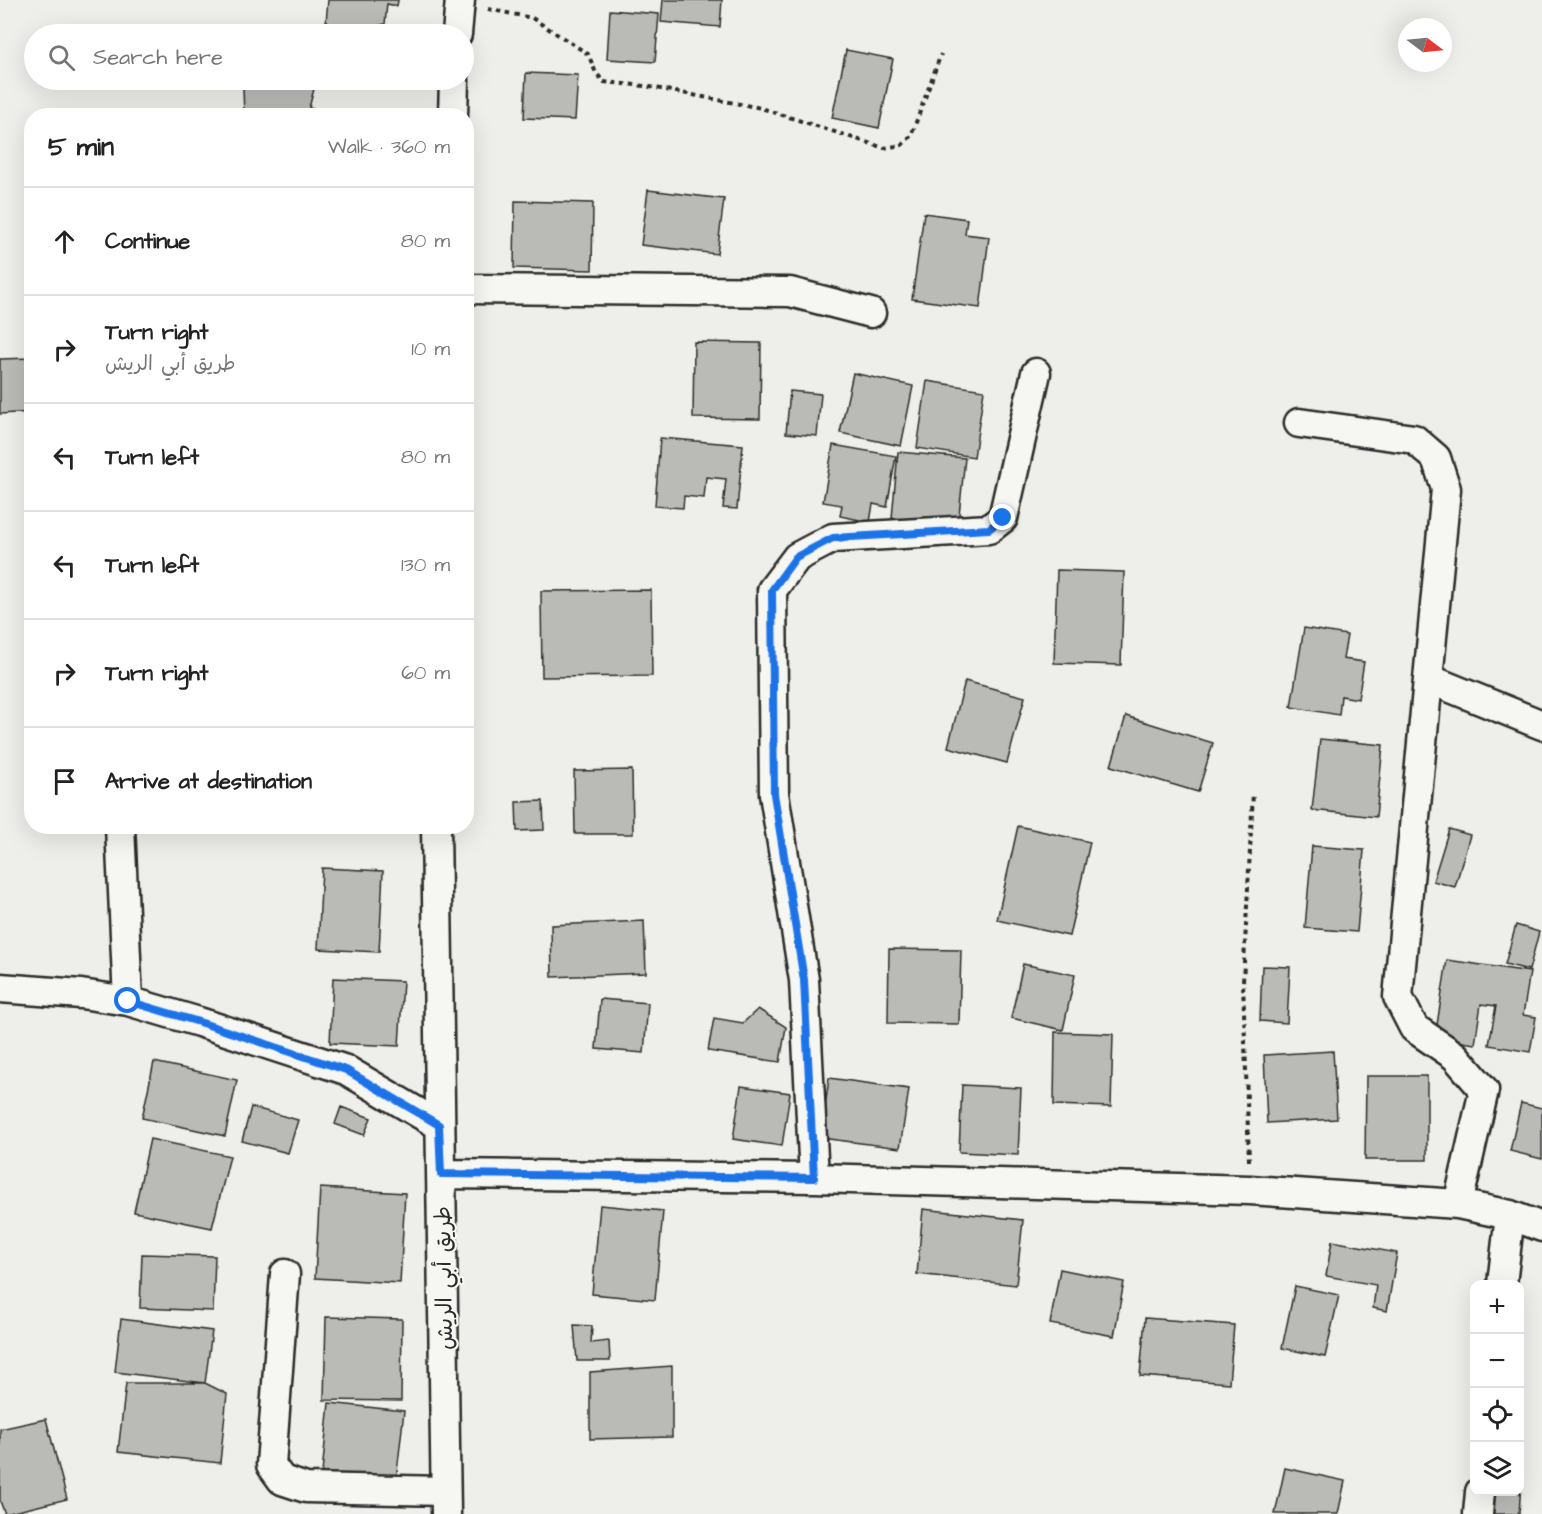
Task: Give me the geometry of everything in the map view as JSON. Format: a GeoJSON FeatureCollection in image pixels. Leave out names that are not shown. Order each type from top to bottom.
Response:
{"type":"FeatureCollection","features":[{"type":"Feature","properties":{"kind":"street"},"geometry":{"type":"LineString","coordinates":[[458,24],[460,1]]}},
{"type":"Feature","properties":{"kind":"street"},"geometry":{"type":"LineString","coordinates":[[453,108],[454,90]]}},
{"type":"Feature","properties":{"kind":"street"},"geometry":{"type":"LineString","coordinates":[[474,289],[790,292],[872,313]]}},
{"type":"Feature","properties":{"kind":"street"},"geometry":{"type":"LineString","coordinates":[[814,1178],[804,980],[774,794],[772,590],[796,557],[833,538],[989,529],[1003,518],[1036,373]]}},
{"type":"Feature","properties":{"kind":"street"},"geometry":{"type":"LineString","coordinates":[[1299,423],[1414,439],[1436,458],[1446,489],[1398,997],[1414,1028],[1455,1056],[1484,1090],[1458,1204]]}},
{"type":"Feature","properties":{"kind":"street"},"geometry":{"type":"LineString","coordinates":[[1429,679],[1542,725]]}},
{"type":"Feature","properties":{"kind":"street"},"geometry":{"type":"LineString","coordinates":[[120,834],[128,1001]]}},
{"type":"Feature","properties":{"kind":"street","name":"طريق أبي الريش"},"geometry":{"type":"LineString","coordinates":[[436,834],[445,1503]]}},
{"type":"Feature","properties":{"kind":"street"},"geometry":{"type":"LineString","coordinates":[[0,988],[81,994],[128,1001],[199,1022],[346,1070],[439,1125]]}},
{"type":"Feature","properties":{"kind":"street"},"geometry":{"type":"LineString","coordinates":[[441,1174],[814,1178],[1250,1190],[1458,1204],[1510,1215],[1542,1227]]}},
{"type":"Feature","properties":{"kind":"street"},"geometry":{"type":"LineString","coordinates":[[1502,1280],[1510,1215]]}},
{"type":"Feature","properties":{"kind":"street"},"geometry":{"type":"LineString","coordinates":[[285,1274],[271,1465],[282,1480],[306,1488],[445,1503]]}},
{"type":"Feature","properties":{"kind":"street"},"geometry":{"type":"LineString","coordinates":[[1478,1514],[1480,1496]]}},
{"type":"Feature","properties":{"kind":"path"},"geometry":{"type":"LineString","coordinates":[[460,1],[532,18],[588,54],[596,73],[604,82],[645,86],[761,108],[884,148],[902,145],[911,136],[941,54]]}},
{"type":"Feature","properties":{"kind":"path"},"geometry":{"type":"LineString","coordinates":[[1250,1190],[1243,982],[1253,793]]}},
{"type":"Feature","properties":{"kind":"building"},"geometry":{"type":"Polygon","coordinates":[[[328,0],[398,0],[397,6],[387,4],[385,24],[326,24],[328,0]]]}},
{"type":"Feature","properties":{"kind":"building"},"geometry":{"type":"Polygon","coordinates":[[[663,0],[722,0],[720,27],[661,22],[663,0]]]}},
{"type":"Feature","properties":{"kind":"building"},"geometry":{"type":"Polygon","coordinates":[[[610,10],[659,14],[655,62],[607,59],[610,10]]]}},
{"type":"Feature","properties":{"kind":"building"},"geometry":{"type":"Polygon","coordinates":[[[846,50],[893,59],[879,128],[832,118],[846,50]]]}},
{"type":"Feature","properties":{"kind":"building"},"geometry":{"type":"Polygon","coordinates":[[[526,73],[578,75],[575,120],[524,118],[526,73]]]}},
{"type":"Feature","properties":{"kind":"building"},"geometry":{"type":"Polygon","coordinates":[[[243,90],[314,90],[309,108],[244,108],[243,90]]]}},
{"type":"Feature","properties":{"kind":"building"},"geometry":{"type":"Polygon","coordinates":[[[648,190],[724,199],[717,254],[641,245],[648,190]]]}},
{"type":"Feature","properties":{"kind":"building"},"geometry":{"type":"Polygon","coordinates":[[[515,201],[593,203],[592,270],[514,268],[515,201]]]}},
{"type":"Feature","properties":{"kind":"building"},"geometry":{"type":"Polygon","coordinates":[[[924,213],[967,219],[965,234],[989,237],[980,308],[912,299],[924,213]]]}},
{"type":"Feature","properties":{"kind":"building"},"geometry":{"type":"Polygon","coordinates":[[[694,342],[761,343],[760,419],[693,418],[694,342]]]}},
{"type":"Feature","properties":{"kind":"building"},"geometry":{"type":"Polygon","coordinates":[[[24,358],[24,412],[0,414],[0,359],[24,358]]]}},
{"type":"Feature","properties":{"kind":"building"},"geometry":{"type":"Polygon","coordinates":[[[853,373],[913,386],[901,446],[840,433],[853,373]]]}},
{"type":"Feature","properties":{"kind":"building"},"geometry":{"type":"Polygon","coordinates":[[[927,381],[984,390],[974,457],[917,448],[927,381]]]}},
{"type":"Feature","properties":{"kind":"building"},"geometry":{"type":"Polygon","coordinates":[[[790,391],[821,394],[817,436],[786,433],[790,391]]]}},
{"type":"Feature","properties":{"kind":"building"},"geometry":{"type":"Polygon","coordinates":[[[660,438],[743,445],[737,509],[723,508],[726,479],[706,477],[704,498],[684,496],[683,508],[655,506],[660,438]]]}},
{"type":"Feature","properties":{"kind":"building"},"geometry":{"type":"Polygon","coordinates":[[[833,445],[896,456],[887,507],[873,504],[870,522],[840,516],[842,505],[823,502],[833,445]]]}},
{"type":"Feature","properties":{"kind":"building"},"geometry":{"type":"Polygon","coordinates":[[[898,452],[965,458],[958,524],[892,518],[898,452]]]}},
{"type":"Feature","properties":{"kind":"building"},"geometry":{"type":"Polygon","coordinates":[[[1057,570],[1124,572],[1121,665],[1054,663],[1057,570]]]}},
{"type":"Feature","properties":{"kind":"building"},"geometry":{"type":"Polygon","coordinates":[[[651,590],[652,676],[542,677],[541,591],[651,590]]]}},
{"type":"Feature","properties":{"kind":"building"},"geometry":{"type":"Polygon","coordinates":[[[1304,628],[1347,635],[1343,659],[1364,662],[1358,699],[1341,696],[1339,715],[1291,707],[1304,628]]]}},
{"type":"Feature","properties":{"kind":"building"},"geometry":{"type":"Polygon","coordinates":[[[965,681],[1025,697],[1007,763],[948,747],[965,681]]]}},
{"type":"Feature","properties":{"kind":"building"},"geometry":{"type":"Polygon","coordinates":[[[1126,716],[1213,743],[1198,792],[1111,766],[1126,716]]]}},
{"type":"Feature","properties":{"kind":"building"},"geometry":{"type":"Polygon","coordinates":[[[1320,739],[1383,745],[1376,817],[1312,810],[1320,739]]]}},
{"type":"Feature","properties":{"kind":"building"},"geometry":{"type":"Polygon","coordinates":[[[632,770],[633,834],[575,834],[574,771],[632,770]]]}},
{"type":"Feature","properties":{"kind":"building"},"geometry":{"type":"Polygon","coordinates":[[[543,801],[544,830],[517,831],[516,802],[543,801]]]}},
{"type":"Feature","properties":{"kind":"building"},"geometry":{"type":"Polygon","coordinates":[[[1018,826],[1090,842],[1069,936],[997,920],[1018,826]]]}},
{"type":"Feature","properties":{"kind":"building"},"geometry":{"type":"Polygon","coordinates":[[[1449,829],[1470,835],[1455,887],[1433,881],[1449,829]]]}},
{"type":"Feature","properties":{"kind":"building"},"geometry":{"type":"Polygon","coordinates":[[[1312,846],[1364,850],[1357,932],[1305,928],[1312,846]]]}},
{"type":"Feature","properties":{"kind":"building"},"geometry":{"type":"Polygon","coordinates":[[[322,868],[383,871],[379,952],[318,949],[322,868]]]}},
{"type":"Feature","properties":{"kind":"building"},"geometry":{"type":"Polygon","coordinates":[[[644,921],[646,973],[552,977],[551,925],[644,921]]]}},
{"type":"Feature","properties":{"kind":"building"},"geometry":{"type":"Polygon","coordinates":[[[1516,925],[1539,932],[1529,970],[1505,964],[1516,925]]]}},
{"type":"Feature","properties":{"kind":"building"},"geometry":{"type":"Polygon","coordinates":[[[889,949],[961,950],[959,1024],[888,1023],[889,949]]]}},
{"type":"Feature","properties":{"kind":"building"},"geometry":{"type":"Polygon","coordinates":[[[1447,960],[1530,972],[1523,1015],[1536,1017],[1530,1052],[1489,1045],[1496,1006],[1481,1004],[1475,1044],[1435,1038],[1447,960]]]}},
{"type":"Feature","properties":{"kind":"building"},"geometry":{"type":"Polygon","coordinates":[[[1023,964],[1075,975],[1063,1030],[1011,1018],[1023,964]]]}},
{"type":"Feature","properties":{"kind":"building"},"geometry":{"type":"Polygon","coordinates":[[[1262,966],[1290,967],[1287,1023],[1260,1021],[1262,966]]]}},
{"type":"Feature","properties":{"kind":"building"},"geometry":{"type":"Polygon","coordinates":[[[333,978],[403,981],[399,1046],[330,1043],[333,978]]]}},
{"type":"Feature","properties":{"kind":"building"},"geometry":{"type":"Polygon","coordinates":[[[600,999],[648,1003],[644,1053],[596,1049],[600,999]]]}},
{"type":"Feature","properties":{"kind":"building"},"geometry":{"type":"Polygon","coordinates":[[[758,1009],[786,1027],[780,1062],[708,1051],[714,1018],[743,1023],[758,1009]]]}},
{"type":"Feature","properties":{"kind":"building"},"geometry":{"type":"Polygon","coordinates":[[[1055,1032],[1113,1034],[1111,1107],[1054,1105],[1055,1032]]]}},
{"type":"Feature","properties":{"kind":"building"},"geometry":{"type":"Polygon","coordinates":[[[1333,1051],[1337,1119],[1267,1123],[1264,1055],[1333,1051]]]}},
{"type":"Feature","properties":{"kind":"building"},"geometry":{"type":"Polygon","coordinates":[[[154,1062],[237,1080],[225,1136],[142,1118],[154,1062]]]}},
{"type":"Feature","properties":{"kind":"building"},"geometry":{"type":"Polygon","coordinates":[[[1366,1076],[1427,1076],[1427,1160],[1365,1160],[1366,1076]]]}},
{"type":"Feature","properties":{"kind":"building"},"geometry":{"type":"Polygon","coordinates":[[[829,1078],[909,1089],[900,1148],[821,1138],[829,1078]]]}},
{"type":"Feature","properties":{"kind":"building"},"geometry":{"type":"Polygon","coordinates":[[[962,1085],[1021,1088],[1018,1155],[959,1152],[962,1085]]]}},
{"type":"Feature","properties":{"kind":"building"},"geometry":{"type":"Polygon","coordinates":[[[741,1086],[790,1093],[782,1146],[733,1139],[741,1086]]]}},
{"type":"Feature","properties":{"kind":"building"},"geometry":{"type":"Polygon","coordinates":[[[1521,1103],[1542,1108],[1542,1159],[1510,1151],[1521,1103]]]}},
{"type":"Feature","properties":{"kind":"building"},"geometry":{"type":"Polygon","coordinates":[[[251,1107],[298,1120],[288,1153],[242,1141],[251,1107]]]}},
{"type":"Feature","properties":{"kind":"building"},"geometry":{"type":"Polygon","coordinates":[[[341,1107],[371,1118],[364,1135],[335,1124],[341,1107]]]}},
{"type":"Feature","properties":{"kind":"building"},"geometry":{"type":"Polygon","coordinates":[[[150,1139],[230,1156],[212,1228],[134,1212],[150,1139]]]}},
{"type":"Feature","properties":{"kind":"building"},"geometry":{"type":"Polygon","coordinates":[[[320,1188],[405,1193],[400,1283],[315,1278],[320,1188]]]}},
{"type":"Feature","properties":{"kind":"building"},"geometry":{"type":"Polygon","coordinates":[[[600,1205],[663,1211],[655,1300],[592,1294],[600,1205]]]}},
{"type":"Feature","properties":{"kind":"building"},"geometry":{"type":"Polygon","coordinates":[[[923,1209],[1023,1220],[1016,1285],[917,1274],[923,1209]]]}},
{"type":"Feature","properties":{"kind":"building"},"geometry":{"type":"Polygon","coordinates":[[[1332,1241],[1397,1253],[1387,1311],[1373,1308],[1376,1285],[1326,1276],[1332,1241]]]}},
{"type":"Feature","properties":{"kind":"building"},"geometry":{"type":"Polygon","coordinates":[[[142,1254],[215,1256],[213,1311],[140,1308],[142,1254]]]}},
{"type":"Feature","properties":{"kind":"building"},"geometry":{"type":"Polygon","coordinates":[[[1060,1269],[1124,1282],[1114,1336],[1050,1324],[1060,1269]]]}},
{"type":"Feature","properties":{"kind":"building"},"geometry":{"type":"Polygon","coordinates":[[[1295,1286],[1339,1295],[1325,1357],[1282,1348],[1295,1286]]]}},
{"type":"Feature","properties":{"kind":"building"},"geometry":{"type":"Polygon","coordinates":[[[326,1317],[402,1319],[401,1401],[324,1400],[326,1317]]]}},
{"type":"Feature","properties":{"kind":"building"},"geometry":{"type":"Polygon","coordinates":[[[1145,1318],[1234,1325],[1229,1383],[1140,1376],[1145,1318]]]}},
{"type":"Feature","properties":{"kind":"building"},"geometry":{"type":"Polygon","coordinates":[[[121,1319],[212,1331],[205,1383],[115,1372],[121,1319]]]}},
{"type":"Feature","properties":{"kind":"building"},"geometry":{"type":"Polygon","coordinates":[[[574,1325],[592,1326],[591,1343],[609,1341],[610,1361],[577,1361],[574,1325]]]}},
{"type":"Feature","properties":{"kind":"building"},"geometry":{"type":"Polygon","coordinates":[[[672,1366],[672,1437],[590,1439],[590,1372],[672,1366]]]}},
{"type":"Feature","properties":{"kind":"building"},"geometry":{"type":"Polygon","coordinates":[[[126,1383],[205,1383],[227,1394],[220,1463],[118,1452],[126,1383]]]}},
{"type":"Feature","properties":{"kind":"building"},"geometry":{"type":"Polygon","coordinates":[[[329,1403],[404,1411],[396,1481],[322,1473],[329,1403]]]}},
{"type":"Feature","properties":{"kind":"building"},"geometry":{"type":"Polygon","coordinates":[[[46,1419],[67,1499],[5,1514],[0,1501],[0,1429],[46,1419]]]}},
{"type":"Feature","properties":{"kind":"building"},"geometry":{"type":"Polygon","coordinates":[[[1285,1468],[1345,1481],[1338,1514],[1275,1514],[1285,1468]]]}},
{"type":"Feature","properties":{"kind":"building"},"geometry":{"type":"Polygon","coordinates":[[[1486,1496],[1520,1496],[1519,1514],[1484,1514],[1486,1496]]]}},
{"type":"Feature","properties":{"kind":"route"},"geometry":{"type":"LineString","coordinates":[[128,1001],[346,1070],[439,1125],[441,1174],[814,1178],[804,980],[774,794],[772,590],[796,557],[833,538],[989,529],[1003,518]]}}]}
